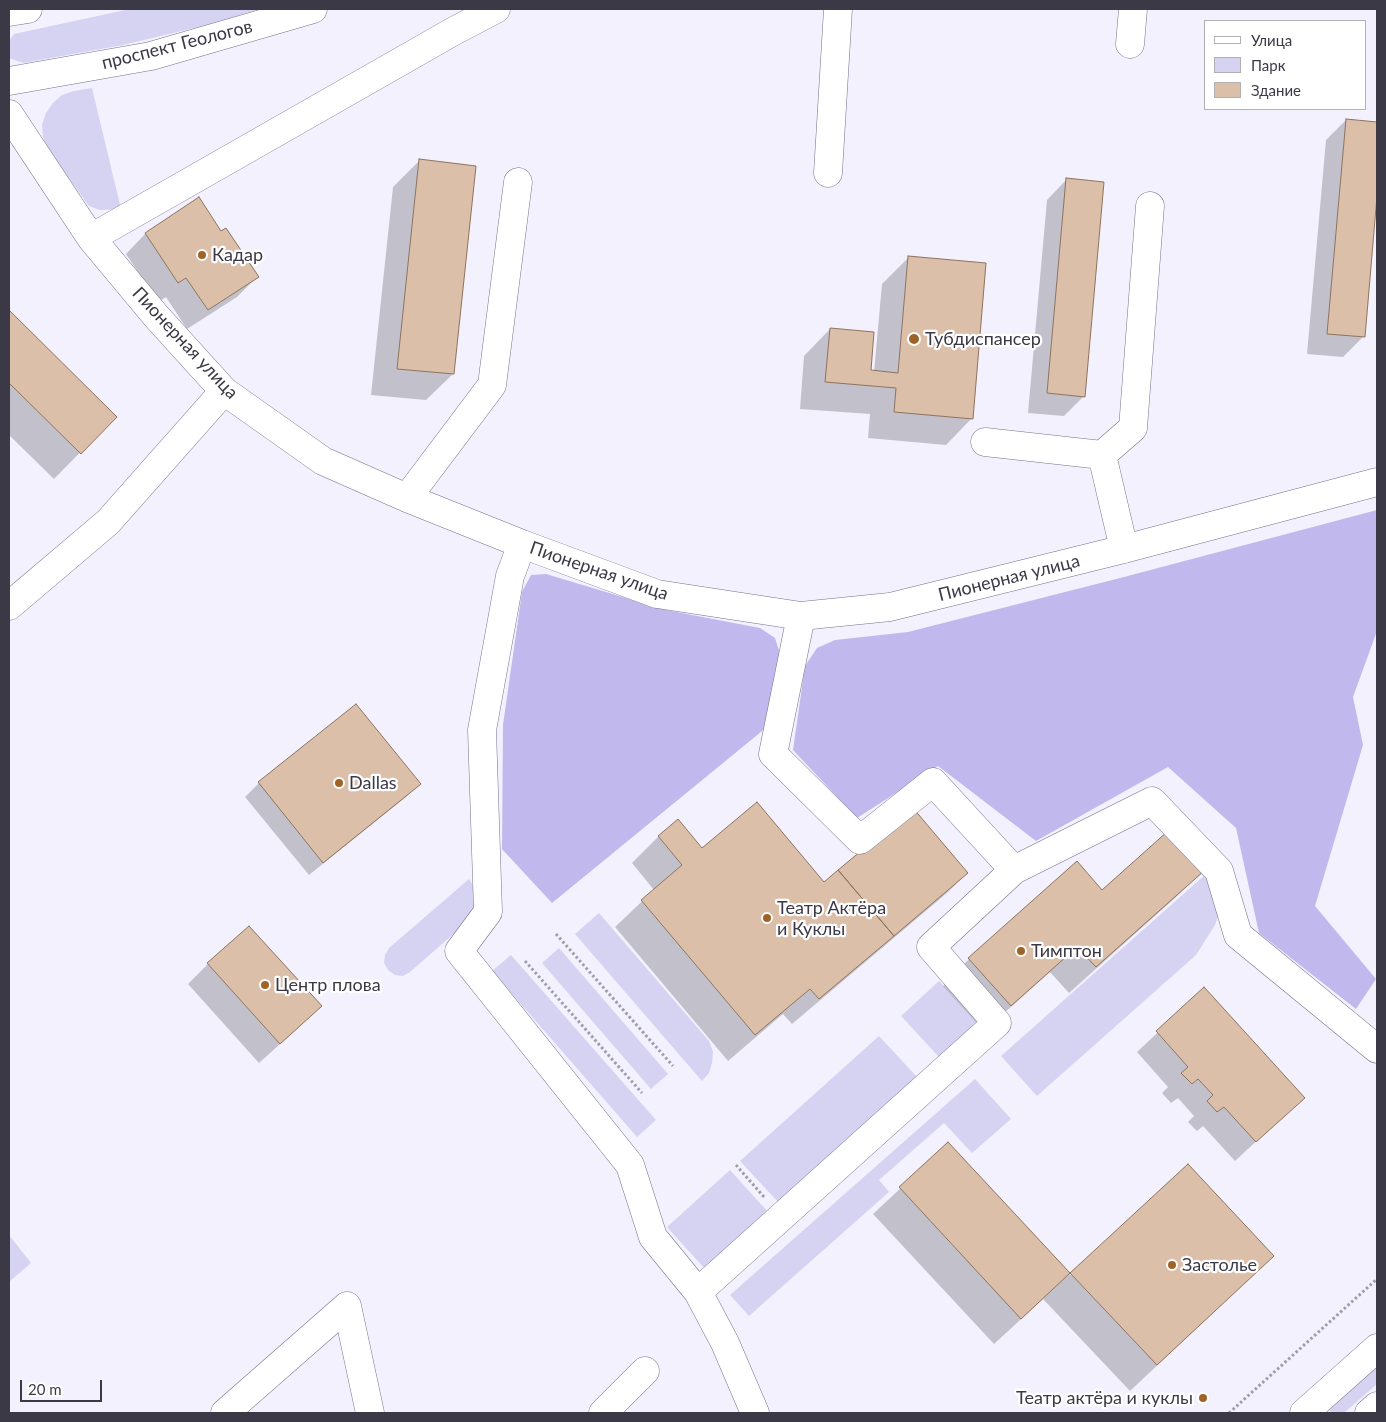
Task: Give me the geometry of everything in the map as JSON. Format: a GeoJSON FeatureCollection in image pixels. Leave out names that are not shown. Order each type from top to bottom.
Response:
{"type":"FeatureCollection","features":[{"type":"Feature","properties":{"kind":"street"},"geometry":{"type":"LineString","coordinates":[[9,12],[28,9]]}},
{"type":"Feature","properties":{"kind":"street","name":"проспект Геологов"},"geometry":{"type":"LineString","coordinates":[[9,81],[151,56],[313,9]]}},
{"type":"Feature","properties":{"kind":"street"},"geometry":{"type":"LineString","coordinates":[[91,238],[436,41],[496,9]]}},
{"type":"Feature","properties":{"kind":"street"},"geometry":{"type":"LineString","coordinates":[[828,172],[838,9]]}},
{"type":"Feature","properties":{"kind":"street"},"geometry":{"type":"LineString","coordinates":[[1130,44],[1133,9]]}},
{"type":"Feature","properties":{"kind":"street","name":"Пионерная улица"},"geometry":{"type":"LineString","coordinates":[[9,114],[91,238],[156,316],[224,391],[323,460],[408,498],[522,544],[657,594],[801,616],[890,607],[1124,549],[1377,482]]}},
{"type":"Feature","properties":{"kind":"street"},"geometry":{"type":"LineString","coordinates":[[408,498],[492,385],[518,182]]}},
{"type":"Feature","properties":{"kind":"street"},"geometry":{"type":"LineString","coordinates":[[985,442],[1102,455],[1133,428],[1150,206]]}},
{"type":"Feature","properties":{"kind":"street"},"geometry":{"type":"LineString","coordinates":[[9,606],[108,522],[224,391]]}},
{"type":"Feature","properties":{"kind":"street"},"geometry":{"type":"LineString","coordinates":[[1102,455],[1124,549]]}},
{"type":"Feature","properties":{"kind":"street"},"geometry":{"type":"LineString","coordinates":[[522,544],[510,576],[482,730],[488,912],[459,951],[630,1165],[653,1237],[698,1292],[725,1343],[755,1413]]}},
{"type":"Feature","properties":{"kind":"street"},"geometry":{"type":"LineString","coordinates":[[801,616],[773,754],[860,840],[933,782],[1014,870]]}},
{"type":"Feature","properties":{"kind":"street"},"geometry":{"type":"LineString","coordinates":[[698,1292],[997,1023],[931,947],[1014,870],[1152,801],[1219,871],[1238,934],[1377,1049]]}},
{"type":"Feature","properties":{"kind":"street"},"geometry":{"type":"LineString","coordinates":[[226,1413],[347,1306],[370,1413]]}},
{"type":"Feature","properties":{"kind":"street"},"geometry":{"type":"LineString","coordinates":[[1304,1413],[1377,1348]]}},
{"type":"Feature","properties":{"kind":"street"},"geometry":{"type":"LineString","coordinates":[[603,1413],[645,1371]]}},
{"type":"Feature","properties":{"kind":"street"},"geometry":{"type":"LineString","coordinates":[[1369,1413],[1377,1406]]}},
{"type":"Feature","properties":{"kind":"path"},"geometry":{"type":"LineString","coordinates":[[556,934],[673,1066]]}},
{"type":"Feature","properties":{"kind":"path"},"geometry":{"type":"LineString","coordinates":[[525,961],[642,1093]]}},
{"type":"Feature","properties":{"kind":"path"},"geometry":{"type":"LineString","coordinates":[[736,1165],[766,1200]]}},
{"type":"Feature","properties":{"kind":"path"},"geometry":{"type":"LineString","coordinates":[[1229,1413],[1377,1279]]}},
{"type":"Feature","properties":{"kind":"green space"},"geometry":{"type":"Polygon","coordinates":[[[130,9],[259,9],[215,23],[123,45],[23,63],[9,58],[9,41],[14,34],[130,9]]]}},
{"type":"Feature","properties":{"kind":"green space"},"geometry":{"type":"Polygon","coordinates":[[[92,88],[121,209],[100,210],[89,206],[47,148],[43,137],[42,125],[46,113],[53,103],[62,95],[92,88]]]}},
{"type":"Feature","properties":{"kind":"green space"},"geometry":{"type":"Polygon","coordinates":[[[1206,874],[1220,911],[1215,925],[1196,955],[1037,1096],[1001,1056],[1206,874]]]}},
{"type":"Feature","properties":{"kind":"green space"},"geometry":{"type":"Polygon","coordinates":[[[469,879],[477,892],[475,909],[465,924],[410,972],[403,976],[395,975],[388,970],[384,963],[385,955],[389,948],[469,879]]]}},
{"type":"Feature","properties":{"kind":"green space"},"geometry":{"type":"Polygon","coordinates":[[[599,913],[709,1041],[713,1052],[712,1063],[709,1073],[702,1081],[575,934],[599,913]]]}},
{"type":"Feature","properties":{"kind":"green space"},"geometry":{"type":"Polygon","coordinates":[[[559,948],[668,1074],[651,1089],[542,963],[559,948]]]}},
{"type":"Feature","properties":{"kind":"green space"},"geometry":{"type":"Polygon","coordinates":[[[511,955],[656,1120],[637,1137],[492,971],[511,955]]]}},
{"type":"Feature","properties":{"kind":"green space"},"geometry":{"type":"Polygon","coordinates":[[[939,981],[977,1023],[939,1057],[901,1016],[939,981]]]}},
{"type":"Feature","properties":{"kind":"green space"},"geometry":{"type":"Polygon","coordinates":[[[879,1036],[917,1077],[778,1202],[740,1161],[879,1036]]]}},
{"type":"Feature","properties":{"kind":"green space"},"geometry":{"type":"Polygon","coordinates":[[[975,1079],[1011,1119],[972,1153],[944,1123],[879,1180],[889,1192],[749,1316],[730,1295],[975,1079]]]}},
{"type":"Feature","properties":{"kind":"green space"},"geometry":{"type":"Polygon","coordinates":[[[730,1170],[768,1212],[705,1269],[667,1227],[730,1170]]]}},
{"type":"Feature","properties":{"kind":"green space"},"geometry":{"type":"Polygon","coordinates":[[[9,1235],[31,1263],[9,1282],[9,1235]]]}},
{"type":"Feature","properties":{"kind":"green space"},"geometry":{"type":"Polygon","coordinates":[[[1377,1366],[1377,1384],[1344,1413],[1332,1413],[1329,1410],[1377,1366]]]}},
{"type":"Feature","properties":{"kind":"shaded area"},"geometry":{"type":"Polygon","coordinates":[[[1377,510],[1377,631],[1353,697],[1363,745],[1315,906],[1376,979],[1356,1009],[1259,933],[1236,828],[1168,767],[1036,841],[938,766],[857,818],[793,750],[805,666],[817,648],[835,640],[908,632],[1377,510]]]}},
{"type":"Feature","properties":{"kind":"shaded area"},"geometry":{"type":"Polygon","coordinates":[[[546,574],[666,610],[760,628],[775,638],[780,654],[767,727],[552,903],[502,849],[503,725],[522,592],[531,575],[546,574]]]}},
{"type":"Feature","properties":{"kind":"building"},"geometry":{"type":"Polygon","coordinates":[[[1346,119],[1377,122],[1377,196],[1365,337],[1327,334],[1346,119]]]}},
{"type":"Feature","properties":{"kind":"building"},"geometry":{"type":"Polygon","coordinates":[[[419,159],[476,166],[454,374],[397,369],[419,159]]]}},
{"type":"Feature","properties":{"kind":"building"},"geometry":{"type":"Polygon","coordinates":[[[1066,178],[1104,182],[1085,397],[1047,393],[1066,178]]]}},
{"type":"Feature","properties":{"kind":"building","name":"Кадар"},"geometry":{"type":"Polygon","coordinates":[[[199,197],[221,231],[226,228],[259,277],[208,310],[186,278],[178,283],[145,233],[199,197]]]}},
{"type":"Feature","properties":{"kind":"building"},"geometry":{"type":"Polygon","coordinates":[[[908,256],[986,263],[973,419],[894,412],[896,388],[825,382],[830,328],[874,332],[871,370],[898,373],[908,256]]]}},
{"type":"Feature","properties":{"kind":"building"},"geometry":{"type":"Polygon","coordinates":[[[9,310],[117,417],[81,454],[9,383],[9,310]]]}},
{"type":"Feature","properties":{"kind":"building","name":"Dallas"},"geometry":{"type":"Polygon","coordinates":[[[356,704],[421,784],[323,863],[258,782],[356,704]]]}},
{"type":"Feature","properties":{"kind":"building","name":"Театр Актёра и Куклы"},"geometry":{"type":"Polygon","coordinates":[[[757,802],[824,882],[838,870],[894,936],[819,999],[810,989],[755,1035],[641,900],[682,865],[658,836],[678,819],[702,848],[757,802]]]}},
{"type":"Feature","properties":{"kind":"building"},"geometry":{"type":"Polygon","coordinates":[[[913,808],[968,873],[894,936],[838,870],[913,808]]]}},
{"type":"Feature","properties":{"kind":"building"},"geometry":{"type":"Polygon","coordinates":[[[1168,831],[1204,871],[1096,967],[1077,947],[1011,1006],[968,958],[1077,861],[1102,890],[1168,831]]]}},
{"type":"Feature","properties":{"kind":"building","name":"Центр плова"},"geometry":{"type":"Polygon","coordinates":[[[249,926],[322,1006],[280,1044],[207,963],[249,926]]]}},
{"type":"Feature","properties":{"kind":"building"},"geometry":{"type":"Polygon","coordinates":[[[1204,987],[1305,1098],[1256,1142],[1224,1107],[1217,1112],[1207,1101],[1213,1095],[1198,1079],[1192,1084],[1181,1073],[1188,1067],[1156,1031],[1204,987]]]}},
{"type":"Feature","properties":{"kind":"building"},"geometry":{"type":"Polygon","coordinates":[[[948,1142],[1070,1273],[1021,1319],[899,1187],[948,1142]]]}},
{"type":"Feature","properties":{"kind":"building","name":"Застолье"},"geometry":{"type":"Polygon","coordinates":[[[1188,1164],[1274,1256],[1157,1365],[1070,1273],[1188,1164]]]}},
{"type":"Feature","properties":{"kind":"place","name":"Кадар"},"geometry":{"type":"Point","coordinates":[202,255]}},
{"type":"Feature","properties":{"kind":"place","name":"Тубдиспансер"},"geometry":{"type":"Point","coordinates":[914,339]}},
{"type":"Feature","properties":{"kind":"place","name":"Dallas"},"geometry":{"type":"Point","coordinates":[339,783]}},
{"type":"Feature","properties":{"kind":"place","name":"Театр Актёра и Куклы"},"geometry":{"type":"Point","coordinates":[767,918]}},
{"type":"Feature","properties":{"kind":"place","name":"Тимптон"},"geometry":{"type":"Point","coordinates":[1021,951]}},
{"type":"Feature","properties":{"kind":"place","name":"Центр плова"},"geometry":{"type":"Point","coordinates":[265,985]}},
{"type":"Feature","properties":{"kind":"place","name":"Застолье"},"geometry":{"type":"Point","coordinates":[1172,1265]}},
{"type":"Feature","properties":{"kind":"place","name":"Театр актёра и куклы"},"geometry":{"type":"Point","coordinates":[1203,1398]}}]}
